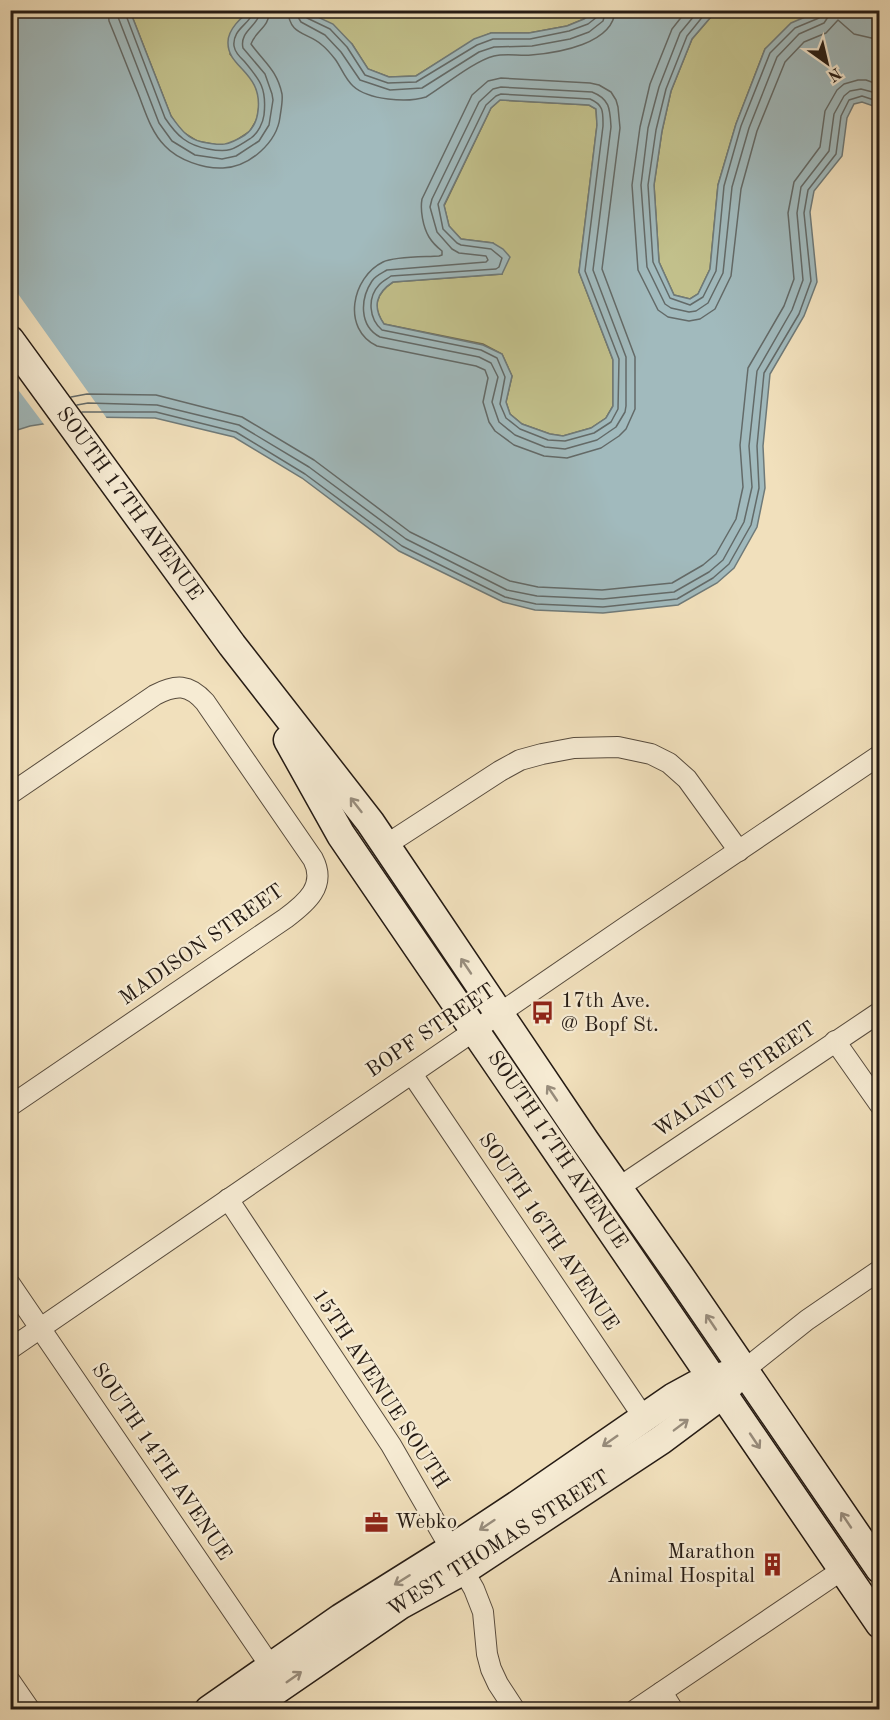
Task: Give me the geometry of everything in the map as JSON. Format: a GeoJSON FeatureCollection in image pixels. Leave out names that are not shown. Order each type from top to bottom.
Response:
{"type":"FeatureCollection","features":[{"type":"Feature","properties":{"kind":"main road","name":"SOUTH 17TH AVENUE"},"geometry":{"type":"LineString","coordinates":[[10,340],[249,667],[386,846],[879,1569]]}},
{"type":"Feature","properties":{"kind":"main road","name":"SOUTH 17TH AVENUE"},"geometry":{"type":"LineString","coordinates":[[249,667],[333,822],[879,1624]]}},
{"type":"Feature","properties":{"kind":"main road","name":"WEST THOMAS STREET"},"geometry":{"type":"LineString","coordinates":[[209,1710],[340,1618],[458,1559],[661,1440],[718,1385],[744,1370]]}},
{"type":"Feature","properties":{"kind":"main road","name":"WEST THOMAS STREET"},"geometry":{"type":"LineString","coordinates":[[247,1710],[400,1605],[674,1397],[696,1385],[718,1385]]}},
{"type":"Feature","properties":{"kind":"street","name":"MADISON STREET"},"geometry":{"type":"LineString","coordinates":[[10,794],[156,695],[179,687],[193,690],[201,698],[318,867],[318,880],[314,891],[286,918],[10,1106]]}},
{"type":"Feature","properties":{"kind":"street"},"geometry":{"type":"LineString","coordinates":[[386,846],[520,760],[542,753],[574,748],[618,747],[651,754],[669,763],[687,778],[739,851]]}},
{"type":"Feature","properties":{"kind":"street","name":"BOPF STREET"},"geometry":{"type":"LineString","coordinates":[[10,1348],[879,756]]}},
{"type":"Feature","properties":{"kind":"street","name":"WALNUT STREET"},"geometry":{"type":"LineString","coordinates":[[618,1188],[879,1012]]}},
{"type":"Feature","properties":{"kind":"street"},"geometry":{"type":"LineString","coordinates":[[835,1041],[879,1105]]}},
{"type":"Feature","properties":{"kind":"street","name":"SOUTH 16TH AVENUE"},"geometry":{"type":"LineString","coordinates":[[412,1074],[644,1418]]}},
{"type":"Feature","properties":{"kind":"street","name":"15TH AVENUE SOUTH"},"geometry":{"type":"LineString","coordinates":[[228,1199],[391,1445],[458,1559],[482,1608],[490,1669],[515,1710]]}},
{"type":"Feature","properties":{"kind":"street","name":"WEST THOMAS STREET"},"geometry":{"type":"LineString","coordinates":[[744,1370],[807,1320],[879,1270]]}},
{"type":"Feature","properties":{"kind":"street","name":"SOUTH 14TH AVENUE"},"geometry":{"type":"LineString","coordinates":[[10,1284],[271,1667]]}},
{"type":"Feature","properties":{"kind":"street"},"geometry":{"type":"LineString","coordinates":[[635,1710],[842,1570]]}},
{"type":"Feature","properties":{"kind":"street"},"geometry":{"type":"LineString","coordinates":[[10,1681],[30,1710]]}},
{"type":"Feature","properties":{"kind":"street"},"geometry":{"type":"LineString","coordinates":[[662,1692],[673,1710]]}},
{"type":"Feature","properties":{"kind":"shaded area"},"geometry":{"type":"Polygon","coordinates":[[[130,11],[252,11],[247,13],[230,54],[254,81],[260,99],[257,119],[250,131],[223,146],[197,141],[181,131],[171,116],[130,11]]]}},
{"type":"Feature","properties":{"kind":"shaded area"},"geometry":{"type":"Polygon","coordinates":[[[305,11],[596,11],[567,26],[529,33],[491,33],[474,40],[416,76],[389,77],[368,69],[352,44],[305,11]]]}},
{"type":"Feature","properties":{"kind":"shaded area"},"geometry":{"type":"Polygon","coordinates":[[[716,11],[831,11],[817,12],[765,49],[736,124],[718,185],[710,269],[698,294],[690,299],[674,295],[659,262],[654,185],[671,91],[692,39],[716,11]]]}},
{"type":"Feature","properties":{"kind":"shaded area"},"geometry":{"type":"Polygon","coordinates":[[[500,100],[589,105],[596,109],[597,125],[579,272],[613,360],[613,406],[606,418],[591,428],[563,436],[522,424],[510,414],[506,402],[512,376],[502,354],[483,344],[384,324],[378,312],[380,296],[393,282],[502,274],[493,243],[461,239],[449,226],[444,206],[491,108],[500,100]]]}},
{"type":"Feature","properties":{"kind":"water"},"geometry":{"type":"Polygon","coordinates":[[[10,11],[130,11],[171,116],[192,138],[202,142],[220,144],[229,143],[245,135],[257,118],[258,98],[255,87],[233,58],[228,42],[230,33],[236,24],[252,11],[305,11],[333,24],[352,44],[368,69],[389,77],[416,76],[474,39],[491,33],[529,33],[567,26],[596,11],[716,11],[692,39],[671,91],[654,185],[659,262],[674,295],[690,299],[698,294],[710,269],[718,185],[736,124],[765,49],[791,23],[817,12],[851,11],[879,18],[879,108],[862,102],[854,104],[847,118],[842,156],[814,191],[810,212],[817,282],[804,316],[770,374],[763,446],[765,488],[757,527],[734,568],[717,583],[678,605],[603,613],[535,610],[503,602],[399,551],[302,478],[234,437],[155,418],[87,417],[30,426],[11,432],[10,11]],[[500,100],[491,108],[444,205],[449,226],[461,239],[493,243],[510,257],[502,274],[393,282],[383,291],[377,306],[384,324],[483,345],[502,354],[512,376],[506,402],[510,414],[522,424],[563,436],[591,428],[606,418],[613,406],[613,360],[579,272],[597,125],[596,109],[589,105],[500,100]]]}},
{"type":"Feature","properties":{"kind":"pier"},"geometry":{"type":"Polygon","coordinates":[[[11,284],[108,420],[87,420],[46,427],[10,379],[11,284]]]}},
{"type":"Feature","properties":{"kind":"place","name":"17th Ave. @ Bopf St."},"geometry":{"type":"Point","coordinates":[543,1013]}},
{"type":"Feature","properties":{"kind":"place","name":"Webko"},"geometry":{"type":"Point","coordinates":[377,1522]}},
{"type":"Feature","properties":{"kind":"place","name":"Marathon Animal Hospital"},"geometry":{"type":"Point","coordinates":[773,1564]}}]}
